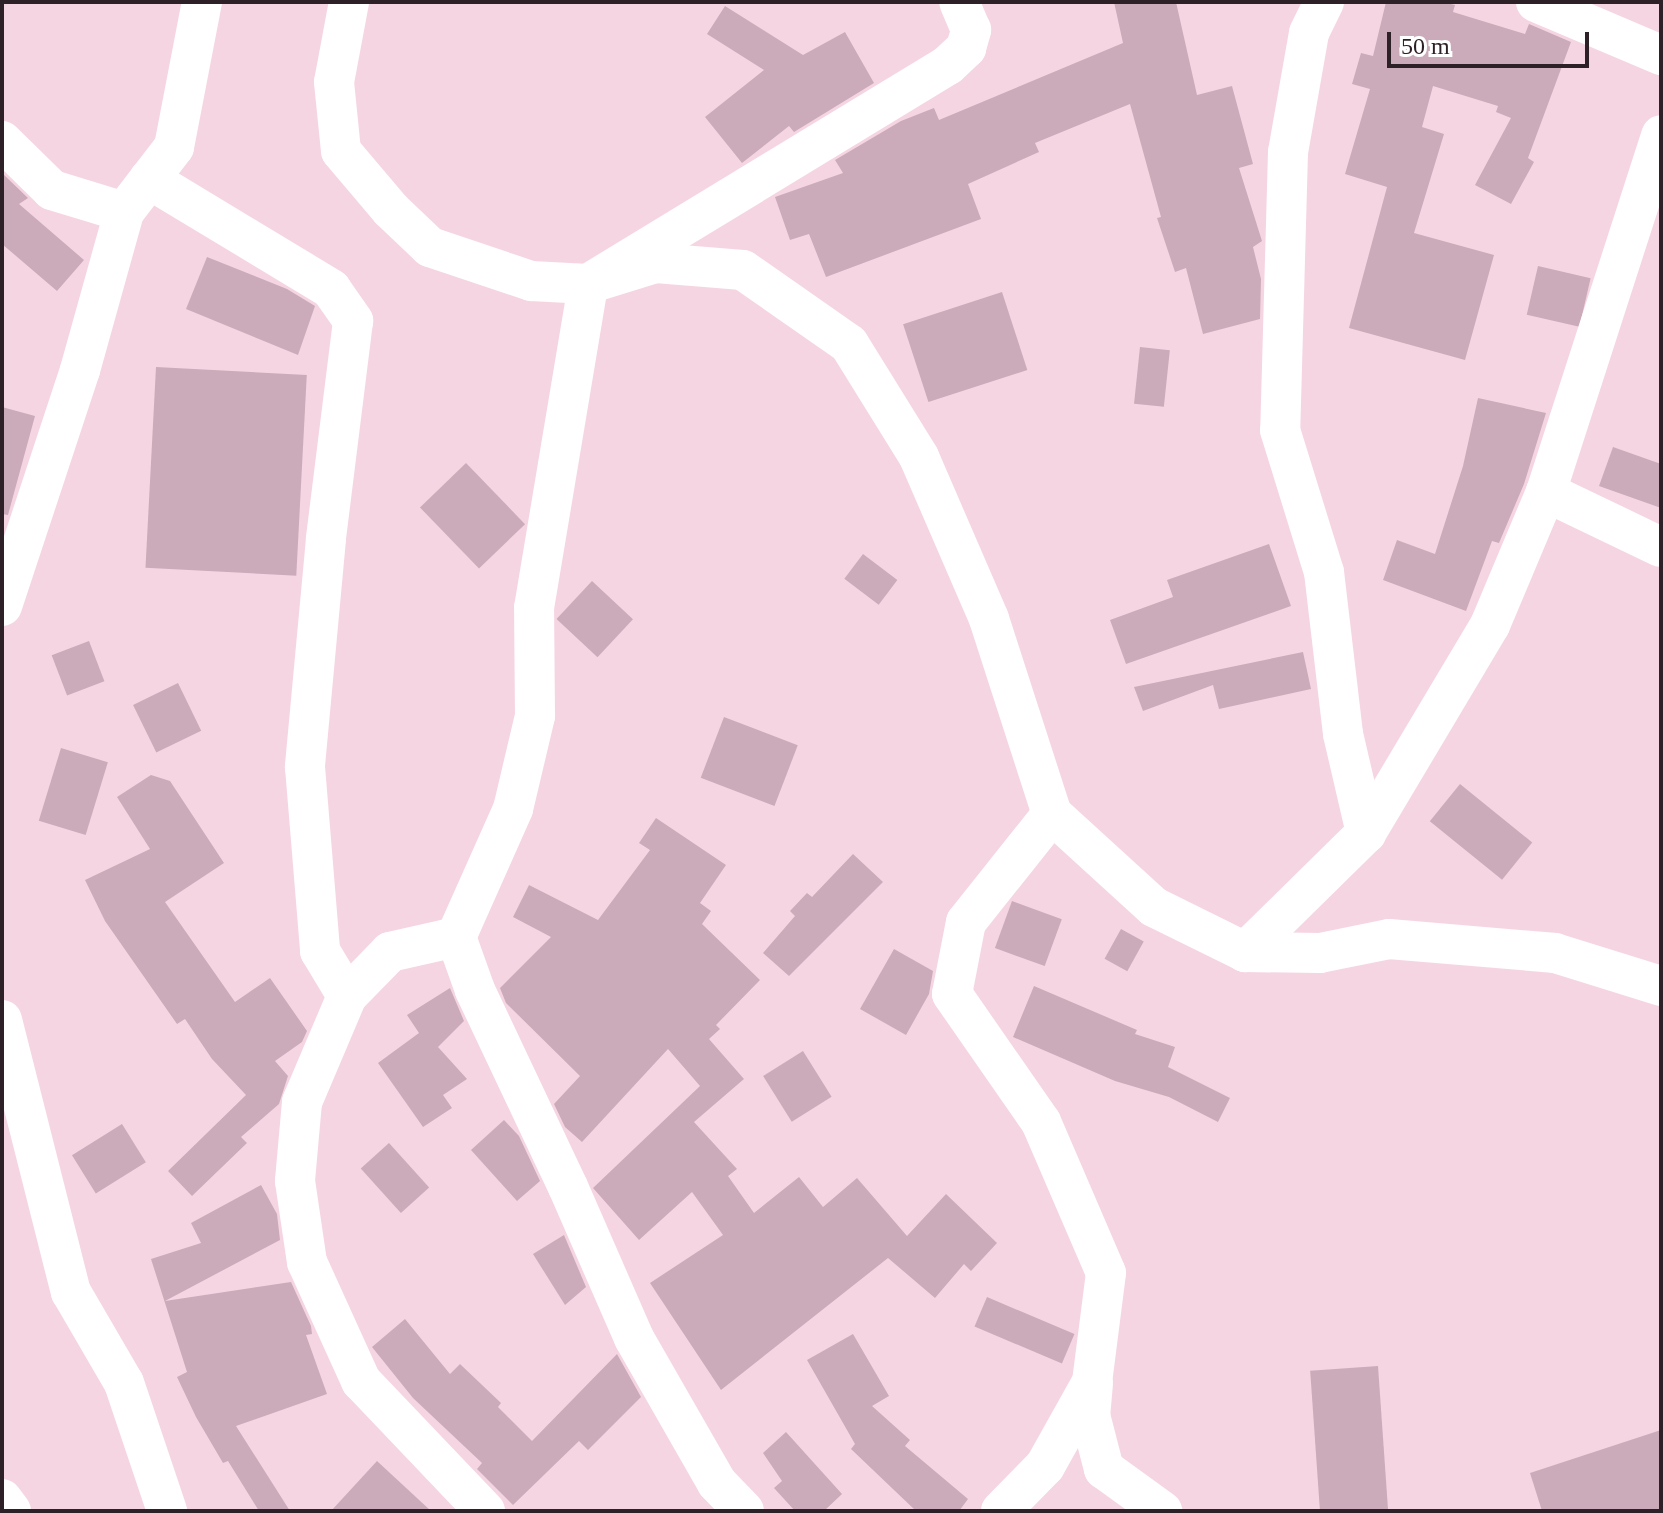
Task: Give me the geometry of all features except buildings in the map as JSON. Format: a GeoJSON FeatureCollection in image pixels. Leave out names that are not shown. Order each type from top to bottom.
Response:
{"type":"FeatureCollection","features":[{"type":"Feature","properties":{"kind":"street"},"geometry":{"type":"LineString","coordinates":[[2,606],[18,505],[80,370],[124,212],[174,147],[202,2]]}},
{"type":"Feature","properties":{"kind":"street"},"geometry":{"type":"LineString","coordinates":[[349,2],[334,82],[341,151],[391,210],[430,247],[531,281],[588,284],[656,263],[743,270],[849,344],[919,457],[983,605],[1052,814],[1154,907],[1245,952],[1320,953],[1389,939],[1555,953],[1661,986]]}},
{"type":"Feature","properties":{"kind":"street"},"geometry":{"type":"LineString","coordinates":[[744,1511],[717,1483],[634,1338],[568,1187],[475,990],[456,937],[513,809],[535,716],[534,608],[588,284],[948,65],[966,48],[971,30],[959,2]]}},
{"type":"Feature","properties":{"kind":"street"},"geometry":{"type":"LineString","coordinates":[[1324,2],[1309,33],[1288,152],[1280,430],[1324,572],[1343,734],[1366,833]]}},
{"type":"Feature","properties":{"kind":"street"},"geometry":{"type":"LineString","coordinates":[[1536,2],[1661,55]]}},
{"type":"Feature","properties":{"kind":"street"},"geometry":{"type":"LineString","coordinates":[[1245,952],[1366,833],[1490,625],[1546,492],[1661,135]]}},
{"type":"Feature","properties":{"kind":"street"},"geometry":{"type":"LineString","coordinates":[[2,141],[52,190],[124,212]]}},
{"type":"Feature","properties":{"kind":"street"},"geometry":{"type":"LineString","coordinates":[[149,179],[331,289],[353,321],[326,539],[305,767],[320,951],[347,996]]}},
{"type":"Feature","properties":{"kind":"street"},"geometry":{"type":"LineString","coordinates":[[1546,492],[1661,547]]}},
{"type":"Feature","properties":{"kind":"street"},"geometry":{"type":"LineString","coordinates":[[1052,814],[966,922],[952,994],[1041,1122],[1106,1273],[1090,1415],[1104,1469],[1162,1511]]}},
{"type":"Feature","properties":{"kind":"street"},"geometry":{"type":"LineString","coordinates":[[456,937],[390,952],[347,996],[302,1102],[295,1181],[307,1262],[361,1381],[485,1511]]}},
{"type":"Feature","properties":{"kind":"street"},"geometry":{"type":"LineString","coordinates":[[2,1020],[71,1292],[124,1383],[167,1511]]}},
{"type":"Feature","properties":{"kind":"street"},"geometry":{"type":"LineString","coordinates":[[1001,1511],[1045,1466],[1092,1382],[1106,1273]]}},
{"type":"Feature","properties":{"kind":"street"},"geometry":{"type":"LineString","coordinates":[[2,1499],[11,1511]]}}]}
